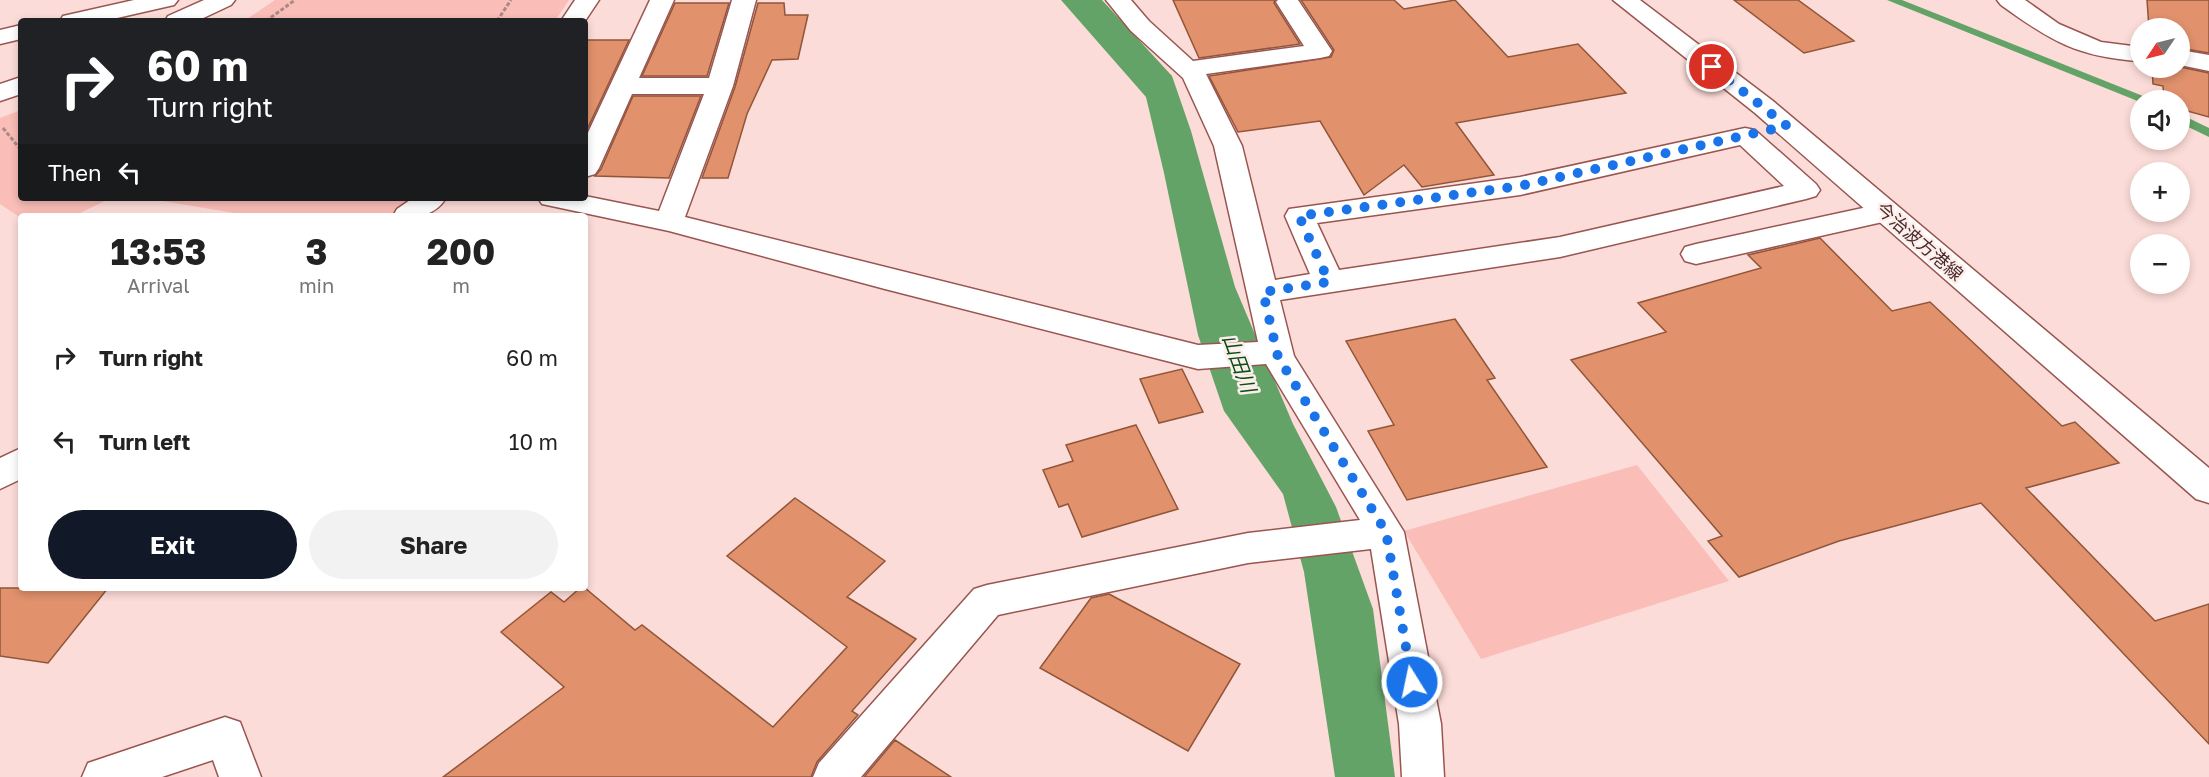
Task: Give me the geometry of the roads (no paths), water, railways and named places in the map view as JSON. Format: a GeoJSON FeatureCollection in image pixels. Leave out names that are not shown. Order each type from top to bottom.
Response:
{"type":"FeatureCollection","features":[{"type":"Feature","properties":{"kind":"main road"},"geometry":{"type":"LineString","coordinates":[[85,18],[166,0]]}},
{"type":"Feature","properties":{"kind":"main road"},"geometry":{"type":"LineString","coordinates":[[184,18],[223,0]]}},
{"type":"Feature","properties":{"kind":"main road"},"geometry":{"type":"LineString","coordinates":[[575,18],[587,0]]}},
{"type":"Feature","properties":{"kind":"main road"},"geometry":{"type":"LineString","coordinates":[[588,162],[662,0]]}},
{"type":"Feature","properties":{"kind":"main road"},"geometry":{"type":"LineString","coordinates":[[669,222],[720,86],[744,0]]}},
{"type":"Feature","properties":{"kind":"main road"},"geometry":{"type":"LineString","coordinates":[[1118,0],[1140,26],[1194,75],[1228,146],[1275,352],[1386,532],[1420,724],[1423,777]]}},
{"type":"Feature","properties":{"kind":"main road","name":"今治波方港線"},"geometry":{"type":"LineString","coordinates":[[1625,0],[1787,126],[2209,489]]}},
{"type":"Feature","properties":{"kind":"main road"},"geometry":{"type":"LineString","coordinates":[[2009,0],[2050,29],[2096,49],[2130,53]]}},
{"type":"Feature","properties":{"kind":"main road"},"geometry":{"type":"LineString","coordinates":[[1189,69],[1320,51],[1288,2]]}},
{"type":"Feature","properties":{"kind":"main road"},"geometry":{"type":"LineString","coordinates":[[0,37],[18,33]]}},
{"type":"Feature","properties":{"kind":"main road"},"geometry":{"type":"LineString","coordinates":[[2190,60],[2209,63]]}},
{"type":"Feature","properties":{"kind":"main road"},"geometry":{"type":"LineString","coordinates":[[0,93],[18,86]]}},
{"type":"Feature","properties":{"kind":"main road"},"geometry":{"type":"LineString","coordinates":[[623,86],[720,86]]}},
{"type":"Feature","properties":{"kind":"main road"},"geometry":{"type":"LineString","coordinates":[[1329,282],[1299,216],[1520,186],[1787,126]]}},
{"type":"Feature","properties":{"kind":"main road"},"geometry":{"type":"LineString","coordinates":[[1263,292],[1560,247],[1806,190],[1745,136]]}},
{"type":"Feature","properties":{"kind":"main road"},"geometry":{"type":"LineString","coordinates":[[411,213],[428,201]]}},
{"type":"Feature","properties":{"kind":"main road"},"geometry":{"type":"LineString","coordinates":[[574,201],[669,222],[885,279],[1198,357],[1275,352]]}},
{"type":"Feature","properties":{"kind":"main road"},"geometry":{"type":"LineString","coordinates":[[1696,254],[1886,212]]}},
{"type":"Feature","properties":{"kind":"main road"},"geometry":{"type":"LineString","coordinates":[[0,475],[18,464]]}},
{"type":"Feature","properties":{"kind":"main road"},"geometry":{"type":"LineString","coordinates":[[834,777],[987,601],[1248,548],[1386,532]]}},
{"type":"Feature","properties":{"kind":"main road"},"geometry":{"type":"LineString","coordinates":[[103,777],[225,736],[240,777]]}},
{"type":"Feature","properties":{"kind":"water","name":"山田川"},"geometry":{"type":"Polygon","coordinates":[[[1061,0],[1102,0],[1172,76],[1191,131],[1235,287],[1293,424],[1336,507],[1373,609],[1395,777],[1335,777],[1304,572],[1283,494],[1224,411],[1198,335],[1146,97],[1061,0]]]}},
{"type":"Feature","properties":{"kind":"waterway"},"geometry":{"type":"LineString","coordinates":[[1892,0],[2130,93]]}},
{"type":"Feature","properties":{"kind":"waterway"},"geometry":{"type":"LineString","coordinates":[[2190,123],[2209,133]]}}]}
